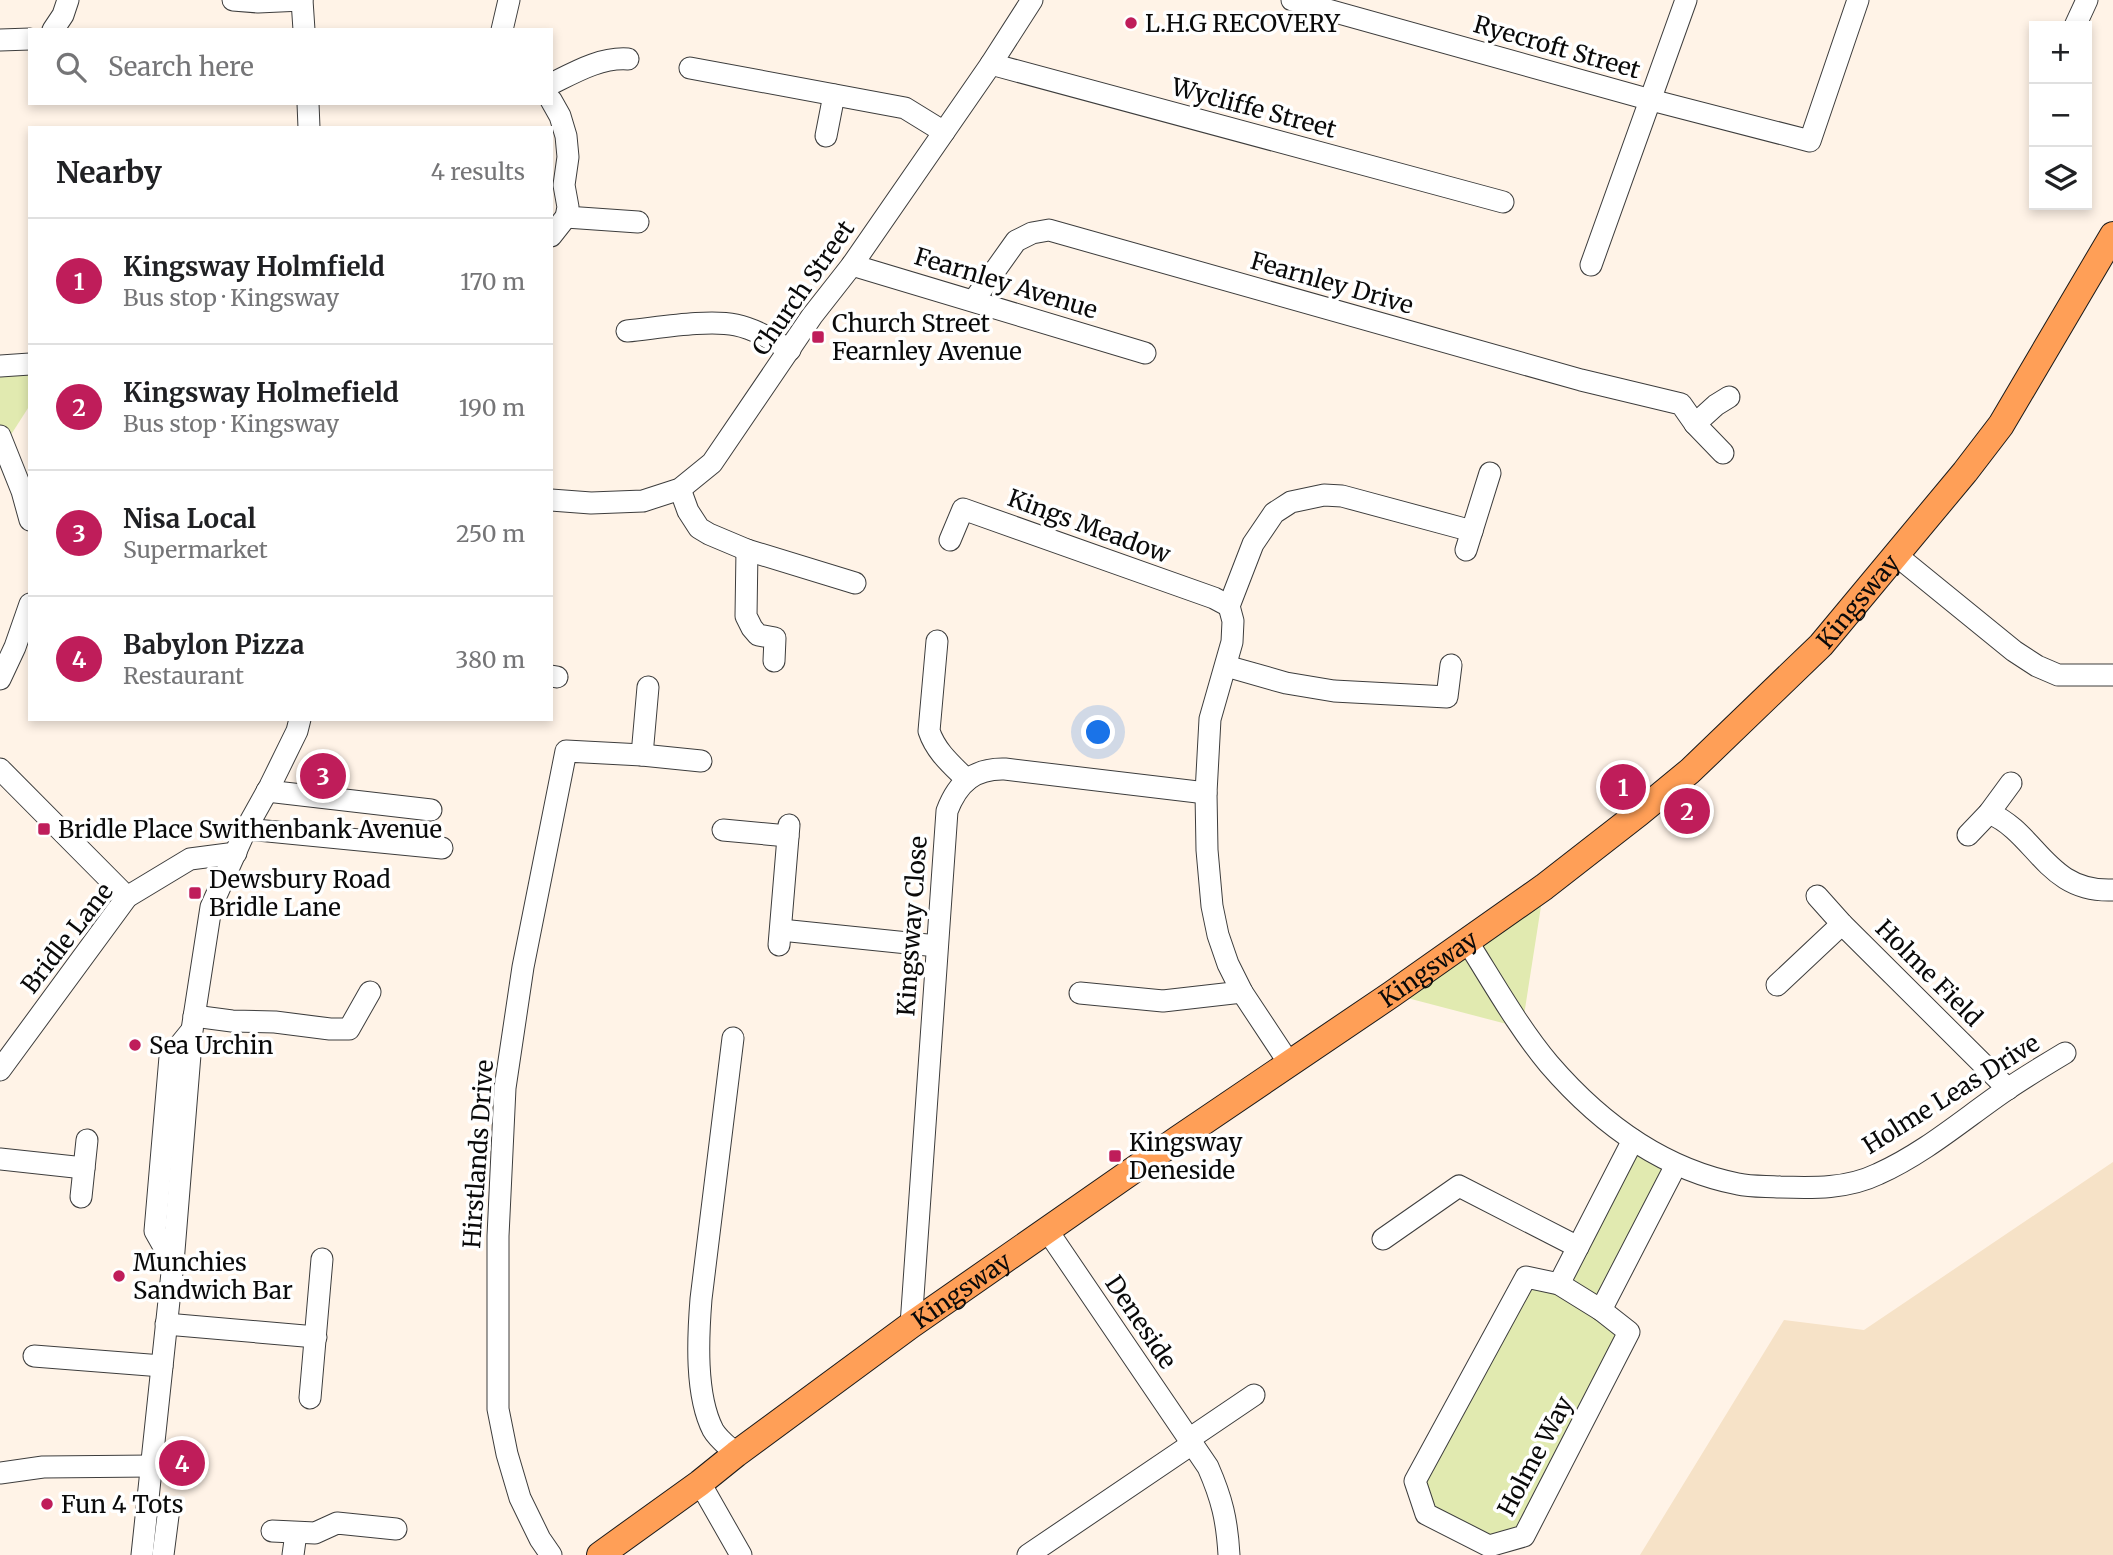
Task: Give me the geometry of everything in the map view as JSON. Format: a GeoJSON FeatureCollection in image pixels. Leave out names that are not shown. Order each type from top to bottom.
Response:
{"type":"FeatureCollection","features":[{"type":"Feature","properties":{"kind":"main road","name":"Kingsway"},"geometry":{"type":"LineString","coordinates":[[600,1555],[911,1325],[1467,941],[1571,866],[1690,771],[1821,645],[1965,472],[2001,425],[2113,235]]}},
{"type":"Feature","properties":{"kind":"street"},"geometry":{"type":"LineString","coordinates":[[54,28],[68,0]]}},
{"type":"Feature","properties":{"kind":"street"},"geometry":{"type":"LineString","coordinates":[[233,0],[302,0],[304,28]]}},
{"type":"Feature","properties":{"kind":"street"},"geometry":{"type":"LineString","coordinates":[[502,28],[509,0]]}},
{"type":"Feature","properties":{"kind":"street","name":"Church Street"},"geometry":{"type":"LineString","coordinates":[[553,500],[591,503],[643,501],[680,489],[712,463],[812,316],[852,265],[944,132],[1032,0]]}},
{"type":"Feature","properties":{"kind":"street","name":"Ryecroft Street"},"geometry":{"type":"LineString","coordinates":[[1292,0],[1651,100],[1810,141],[1858,0]]}},
{"type":"Feature","properties":{"kind":"street"},"geometry":{"type":"LineString","coordinates":[[1591,265],[1686,0]]}},
{"type":"Feature","properties":{"kind":"street"},"geometry":{"type":"LineString","coordinates":[[2077,21],[2087,0]]}},
{"type":"Feature","properties":{"kind":"street"},"geometry":{"type":"LineString","coordinates":[[0,40],[28,39]]}},
{"type":"Feature","properties":{"kind":"street"},"geometry":{"type":"LineString","coordinates":[[553,83],[613,58],[628,58]]}},
{"type":"Feature","properties":{"kind":"street","name":"Wycliffe Street"},"geometry":{"type":"LineString","coordinates":[[990,64],[1503,202]]}},
{"type":"Feature","properties":{"kind":"street"},"geometry":{"type":"LineString","coordinates":[[690,68],[905,108],[944,132]]}},
{"type":"Feature","properties":{"kind":"street"},"geometry":{"type":"LineString","coordinates":[[826,136],[834,95]]}},
{"type":"Feature","properties":{"kind":"street"},"geometry":{"type":"LineString","coordinates":[[553,104],[566,136],[568,157],[564,185],[568,207],[566,217],[553,233]]}},
{"type":"Feature","properties":{"kind":"street"},"geometry":{"type":"LineString","coordinates":[[308,105],[309,126]]}},
{"type":"Feature","properties":{"kind":"street"},"geometry":{"type":"LineString","coordinates":[[566,217],[638,222]]}},
{"type":"Feature","properties":{"kind":"street","name":"Fearnley Drive"},"geometry":{"type":"LineString","coordinates":[[974,300],[1016,241],[1032,233],[1049,230],[1581,380],[1681,404],[1695,424],[1723,453]]}},
{"type":"Feature","properties":{"kind":"street","name":"Fearnley Avenue"},"geometry":{"type":"LineString","coordinates":[[852,265],[1145,352]]}},
{"type":"Feature","properties":{"kind":"street"},"geometry":{"type":"LineString","coordinates":[[627,331],[697,323],[735,325],[790,350]]}},
{"type":"Feature","properties":{"kind":"street"},"geometry":{"type":"LineString","coordinates":[[0,366],[28,364]]}},
{"type":"Feature","properties":{"kind":"street"},"geometry":{"type":"LineString","coordinates":[[1695,424],[1729,397]]}},
{"type":"Feature","properties":{"kind":"street"},"geometry":{"type":"LineString","coordinates":[[0,436],[28,513]]}},
{"type":"Feature","properties":{"kind":"street"},"geometry":{"type":"LineString","coordinates":[[1289,1063],[1242,992],[1228,964],[1212,906],[1206,793],[1210,719],[1232,642],[1233,621],[1229,606],[1253,544],[1274,513],[1291,502],[1324,495],[1342,496],[1469,540],[1490,474]]}},
{"type":"Feature","properties":{"kind":"street"},"geometry":{"type":"LineString","coordinates":[[680,489],[688,511],[699,528],[747,550],[855,583]]}},
{"type":"Feature","properties":{"kind":"street","name":"Kings Meadow"},"geometry":{"type":"LineString","coordinates":[[950,540],[963,509],[1214,598],[1229,606]]}},
{"type":"Feature","properties":{"kind":"street"},"geometry":{"type":"LineString","coordinates":[[747,550],[746,617],[758,635],[775,638],[774,661]]}},
{"type":"Feature","properties":{"kind":"street"},"geometry":{"type":"LineString","coordinates":[[1896,555],[2014,651],[2038,666],[2058,675],[2113,675]]}},
{"type":"Feature","properties":{"kind":"street"},"geometry":{"type":"LineString","coordinates":[[0,679],[28,610]]}},
{"type":"Feature","properties":{"kind":"street"},"geometry":{"type":"LineString","coordinates":[[937,641],[929,731],[940,753],[967,780],[990,768],[1005,768],[1206,793]]}},
{"type":"Feature","properties":{"kind":"street"},"geometry":{"type":"LineString","coordinates":[[1226,666],[1286,683],[1334,691],[1447,697],[1451,665]]}},
{"type":"Feature","properties":{"kind":"street"},"geometry":{"type":"LineString","coordinates":[[648,687],[642,755],[701,761]]}},
{"type":"Feature","properties":{"kind":"street"},"geometry":{"type":"LineString","coordinates":[[142,1555],[173,1264],[193,1023],[211,907],[300,721]]}},
{"type":"Feature","properties":{"kind":"street","name":"Hirstlands Drive"},"geometry":{"type":"LineString","coordinates":[[551,1555],[520,1498],[498,1409],[498,1236],[505,1088],[523,967],[566,751],[642,755]]}},
{"type":"Feature","properties":{"kind":"street"},"geometry":{"type":"LineString","coordinates":[[0,769],[127,897]]}},
{"type":"Feature","properties":{"kind":"street","name":"Kingsway Close"},"geometry":{"type":"LineString","coordinates":[[911,1325],[947,811],[951,800],[967,780]]}},
{"type":"Feature","properties":{"kind":"street"},"geometry":{"type":"LineString","coordinates":[[1968,835],[1989,813],[2011,783]]}},
{"type":"Feature","properties":{"kind":"street"},"geometry":{"type":"LineString","coordinates":[[267,791],[431,810]]}},
{"type":"Feature","properties":{"kind":"street"},"geometry":{"type":"LineString","coordinates":[[1989,813],[2003,818],[2049,867],[2065,878],[2086,887],[2113,890]]}},
{"type":"Feature","properties":{"kind":"street"},"geometry":{"type":"LineString","coordinates":[[246,829],[442,848]]}},
{"type":"Feature","properties":{"kind":"street"},"geometry":{"type":"LineString","coordinates":[[723,830],[788,831],[780,938],[937,946]]}},
{"type":"Feature","properties":{"kind":"street","name":"Bridle Lane"},"geometry":{"type":"LineString","coordinates":[[0,1070],[127,897],[190,859],[236,853]]}},
{"type":"Feature","properties":{"kind":"street","name":"Holme Field"},"geometry":{"type":"LineString","coordinates":[[1817,896],[2008,1089]]}},
{"type":"Feature","properties":{"kind":"street","name":"Holme Field"},"geometry":{"type":"LineString","coordinates":[[1777,985],[1842,924]]}},
{"type":"Feature","properties":{"kind":"street","name":"Holme Leas Drive"},"geometry":{"type":"LineString","coordinates":[[1467,941],[1522,1028],[1549,1063],[1578,1095],[1607,1121],[1676,1165],[1741,1185],[1813,1188],[1844,1186],[1877,1175],[1907,1159],[2064,1053]]}},
{"type":"Feature","properties":{"kind":"street"},"geometry":{"type":"LineString","coordinates":[[193,1023],[275,1022],[349,1029],[370,992]]}},
{"type":"Feature","properties":{"kind":"street"},"geometry":{"type":"LineString","coordinates":[[1080,993],[1163,1001],[1242,992]]}},
{"type":"Feature","properties":{"kind":"street"},"geometry":{"type":"LineString","coordinates":[[733,1038],[698,1336],[705,1405],[714,1432],[736,1454]]}},
{"type":"Feature","properties":{"kind":"street"},"geometry":{"type":"LineString","coordinates":[[80,1197],[87,1140]]}},
{"type":"Feature","properties":{"kind":"street"},"geometry":{"type":"LineString","coordinates":[[1559,1284],[1633,1140]]}},
{"type":"Feature","properties":{"kind":"street"},"geometry":{"type":"LineString","coordinates":[[0,1159],[84,1168]]}},
{"type":"Feature","properties":{"kind":"street"},"geometry":{"type":"LineString","coordinates":[[1601,1310],[1676,1165]]}},
{"type":"Feature","properties":{"kind":"street"},"geometry":{"type":"LineString","coordinates":[[1383,1239],[1459,1186],[1578,1247]]}},
{"type":"Feature","properties":{"kind":"street","name":"Deneside"},"geometry":{"type":"LineString","coordinates":[[1047,1230],[1208,1467],[1221,1498],[1229,1555]]}},
{"type":"Feature","properties":{"kind":"street"},"geometry":{"type":"LineString","coordinates":[[310,1398],[322,1259]]}},
{"type":"Feature","properties":{"kind":"street","name":"Holme Way"},"geometry":{"type":"LineString","coordinates":[[1526,1277],[1559,1284],[1601,1310],[1629,1332],[1524,1536],[1489,1546],[1426,1514],[1415,1481],[1526,1277]]}},
{"type":"Feature","properties":{"kind":"street"},"geometry":{"type":"LineString","coordinates":[[166,1324],[316,1336]]}},
{"type":"Feature","properties":{"kind":"street"},"geometry":{"type":"LineString","coordinates":[[34,1356],[163,1366]]}},
{"type":"Feature","properties":{"kind":"street"},"geometry":{"type":"LineString","coordinates":[[1028,1555],[1254,1395]]}},
{"type":"Feature","properties":{"kind":"street"},"geometry":{"type":"LineString","coordinates":[[0,1473],[43,1468],[152,1466]]}},
{"type":"Feature","properties":{"kind":"street"},"geometry":{"type":"LineString","coordinates":[[700,1483],[741,1555]]}},
{"type":"Feature","properties":{"kind":"street"},"geometry":{"type":"LineString","coordinates":[[163,1555],[169,1508]]}},
{"type":"Feature","properties":{"kind":"street"},"geometry":{"type":"LineString","coordinates":[[272,1531],[315,1533],[337,1523],[396,1529]]}},
{"type":"Feature","properties":{"kind":"street"},"geometry":{"type":"LineString","coordinates":[[293,1555],[296,1533]]}},
{"type":"Feature","properties":{"kind":"shaded area"},"geometry":{"type":"Polygon","coordinates":[[[2113,1162],[2113,1555],[1640,1555],[1784,1320],[1864,1330],[2113,1162]]]}},
{"type":"Feature","properties":{"kind":"green space"},"geometry":{"type":"Polygon","coordinates":[[[28,364],[28,408],[5,444],[0,436],[0,366],[28,364]]]}},
{"type":"Feature","properties":{"kind":"green space"},"geometry":{"type":"Polygon","coordinates":[[[1544,887],[1522,1028],[1392,994],[1544,887]]]}},
{"type":"Feature","properties":{"kind":"green space"},"geometry":{"type":"Polygon","coordinates":[[[1633,1140],[1676,1165],[1601,1310],[1629,1332],[1524,1536],[1489,1546],[1426,1514],[1415,1481],[1526,1277],[1559,1284],[1633,1140]]]}},
{"type":"Feature","properties":{"kind":"place","name":"L.H.G RECOVERY"},"geometry":{"type":"Point","coordinates":[1131,23]}},
{"type":"Feature","properties":{"kind":"place","name":"Church Street Fearnley Avenue"},"geometry":{"type":"Point","coordinates":[818,337]}},
{"type":"Feature","properties":{"kind":"place","name":"Nisa Local"},"geometry":{"type":"Point","coordinates":[323,776]}},
{"type":"Feature","properties":{"kind":"place","name":"Kingsway Holmfield"},"geometry":{"type":"Point","coordinates":[1623,787]}},
{"type":"Feature","properties":{"kind":"place","name":"Kingsway Holmefield"},"geometry":{"type":"Point","coordinates":[1687,811]}},
{"type":"Feature","properties":{"kind":"place","name":"Bridle Place Swithenbank Avenue"},"geometry":{"type":"Point","coordinates":[44,829]}},
{"type":"Feature","properties":{"kind":"place","name":"Dewsbury Road Bridle Lane"},"geometry":{"type":"Point","coordinates":[195,893]}},
{"type":"Feature","properties":{"kind":"place","name":"Sea Urchin"},"geometry":{"type":"Point","coordinates":[135,1045]}},
{"type":"Feature","properties":{"kind":"place","name":"Kingsway Deneside"},"geometry":{"type":"Point","coordinates":[1115,1156]}},
{"type":"Feature","properties":{"kind":"place","name":"Munchies Sandwich Bar"},"geometry":{"type":"Point","coordinates":[119,1276]}},
{"type":"Feature","properties":{"kind":"place","name":"Babylon Pizza"},"geometry":{"type":"Point","coordinates":[182,1463]}},
{"type":"Feature","properties":{"kind":"place","name":"Fun 4 Tots"},"geometry":{"type":"Point","coordinates":[47,1504]}}]}
